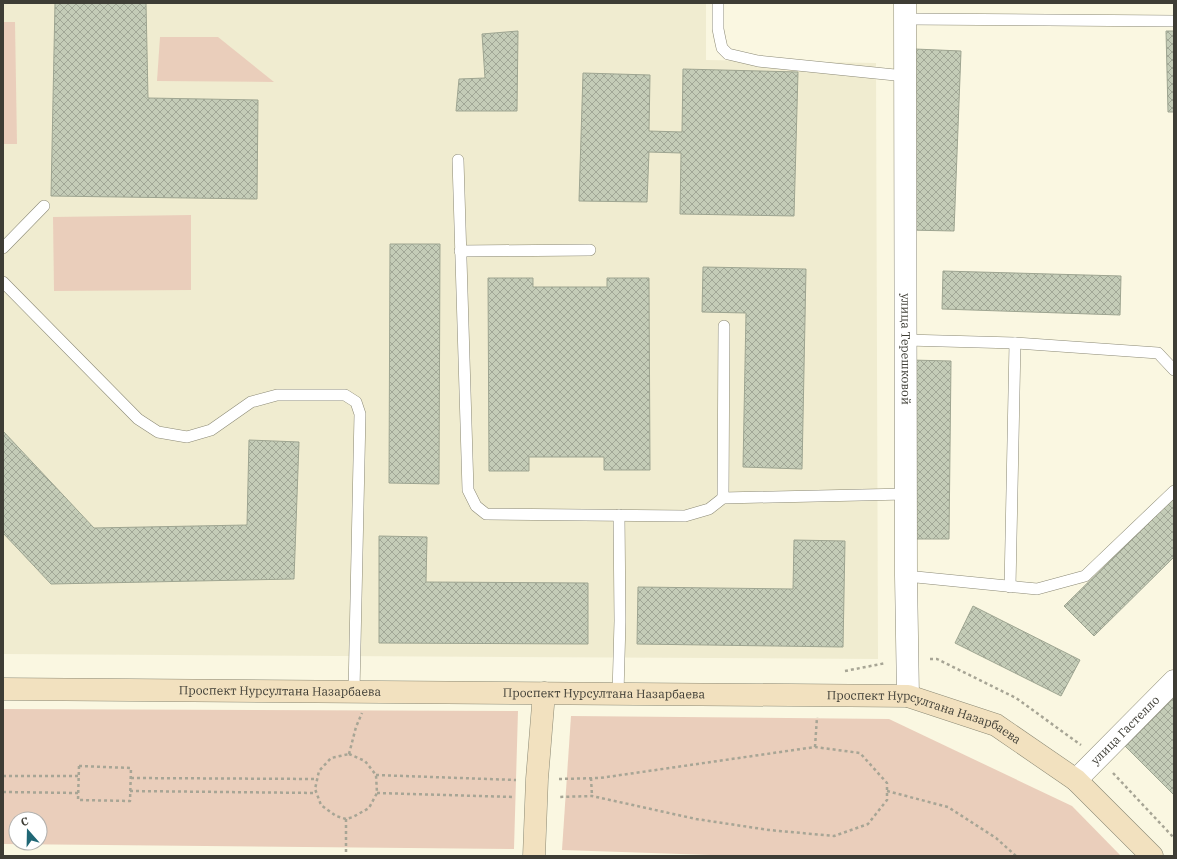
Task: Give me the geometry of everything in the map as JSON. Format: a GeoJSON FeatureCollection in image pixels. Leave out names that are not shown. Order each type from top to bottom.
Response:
{"type":"FeatureCollection","features":[{"type":"Feature","properties":{"kind":"main road","name":"Проспект Нурсултана Назарбаева"},"geometry":{"type":"LineString","coordinates":[[3,689],[908,696],[996,724],[1076,780],[1152,856]]}},
{"type":"Feature","properties":{"kind":"main road"},"geometry":{"type":"LineString","coordinates":[[534,856],[544,693]]}},
{"type":"Feature","properties":{"kind":"street","name":"улица Терешковой"},"geometry":{"type":"LineString","coordinates":[[905,11],[906,576],[908,696]]}},
{"type":"Feature","properties":{"kind":"street","name":"улица Гастелло"},"geometry":{"type":"LineString","coordinates":[[1076,780],[1174,681]]}},
{"type":"Feature","properties":{"kind":"lane"},"geometry":{"type":"LineString","coordinates":[[718,3],[718,29],[722,48],[728,54],[758,61],[905,76]]}},
{"type":"Feature","properties":{"kind":"lane"},"geometry":{"type":"LineString","coordinates":[[905,11],[1174,21]]}},
{"type":"Feature","properties":{"kind":"lane"},"geometry":{"type":"LineString","coordinates":[[458,160],[468,490],[476,506],[486,514],[685,516],[709,509],[723,498],[906,494]]}},
{"type":"Feature","properties":{"kind":"lane"},"geometry":{"type":"LineString","coordinates":[[3,248],[44,206]]}},
{"type":"Feature","properties":{"kind":"lane"},"geometry":{"type":"LineString","coordinates":[[460,251],[590,250]]}},
{"type":"Feature","properties":{"kind":"lane"},"geometry":{"type":"LineString","coordinates":[[3,282],[138,419],[158,432],[187,437],[211,430],[251,402],[277,395],[345,395],[356,402],[360,414],[354,691]]}},
{"type":"Feature","properties":{"kind":"lane"},"geometry":{"type":"LineString","coordinates":[[723,498],[724,326]]}},
{"type":"Feature","properties":{"kind":"lane"},"geometry":{"type":"LineString","coordinates":[[906,340],[1015,343],[1158,353],[1174,370]]}},
{"type":"Feature","properties":{"kind":"lane"},"geometry":{"type":"LineString","coordinates":[[1010,586],[1015,343]]}},
{"type":"Feature","properties":{"kind":"lane"},"geometry":{"type":"LineString","coordinates":[[906,576],[1038,589],[1085,576],[1174,491]]}},
{"type":"Feature","properties":{"kind":"lane"},"geometry":{"type":"LineString","coordinates":[[618,694],[620,622],[619,516]]}},
{"type":"Feature","properties":{"kind":"path"},"geometry":{"type":"LineString","coordinates":[[376,775],[507,780],[537,788],[592,796],[696,819],[769,830],[834,836],[868,824],[887,800],[887,783],[860,753],[815,747],[600,778],[591,778],[537,788],[377,793]]}},
{"type":"Feature","properties":{"kind":"path"},"geometry":{"type":"LineString","coordinates":[[349,754],[365,761],[376,775],[377,793],[369,808],[354,817],[346,819],[336,816],[321,805],[315,789],[317,779],[319,771],[331,758],[349,754]]}},
{"type":"Feature","properties":{"kind":"path"},"geometry":{"type":"LineString","coordinates":[[79,766],[131,768],[130,801],[78,800],[79,776],[79,766]]}},
{"type":"Feature","properties":{"kind":"path"},"geometry":{"type":"LineString","coordinates":[[3,776],[79,776]]}},
{"type":"Feature","properties":{"kind":"path"},"geometry":{"type":"LineString","coordinates":[[131,778],[317,779]]}},
{"type":"Feature","properties":{"kind":"path"},"geometry":{"type":"LineString","coordinates":[[591,778],[592,796]]}},
{"type":"Feature","properties":{"kind":"path"},"geometry":{"type":"LineString","coordinates":[[130,791],[316,793]]}},
{"type":"Feature","properties":{"kind":"path"},"geometry":{"type":"LineString","coordinates":[[887,791],[948,808],[996,838],[1016,856]]}},
{"type":"Feature","properties":{"kind":"path"},"geometry":{"type":"LineString","coordinates":[[3,792],[78,793]]}},
{"type":"Feature","properties":{"kind":"path"},"geometry":{"type":"LineString","coordinates":[[346,819],[346,852]]}},
{"type":"Feature","properties":{"kind":"shaded area"},"geometry":{"type":"Polygon","coordinates":[[[3,3],[706,3],[706,60],[876,63],[878,659],[3,654],[3,3]]]}},
{"type":"Feature","properties":{"kind":"shaded area"},"geometry":{"type":"Polygon","coordinates":[[[3,22],[15,22],[17,144],[3,144],[3,22]]]}},
{"type":"Feature","properties":{"kind":"shaded area"},"geometry":{"type":"Polygon","coordinates":[[[160,37],[218,37],[274,82],[157,81],[160,37]]]}},
{"type":"Feature","properties":{"kind":"shaded area"},"geometry":{"type":"Polygon","coordinates":[[[191,215],[191,290],[54,291],[53,217],[191,215]]]}},
{"type":"Feature","properties":{"kind":"shaded area"},"geometry":{"type":"Polygon","coordinates":[[[3,709],[518,711],[514,849],[48,844],[48,811],[8,811],[8,844],[3,844],[3,709]]]}},
{"type":"Feature","properties":{"kind":"shaded area"},"geometry":{"type":"Polygon","coordinates":[[[571,716],[889,719],[1072,806],[1121,856],[740,856],[562,850],[571,716]]]}},
{"type":"Feature","properties":{"kind":"building"},"geometry":{"type":"Polygon","coordinates":[[[55,3],[146,3],[148,98],[258,100],[257,199],[51,196],[55,3]]]}},
{"type":"Feature","properties":{"kind":"building"},"geometry":{"type":"Polygon","coordinates":[[[518,31],[517,111],[456,111],[459,79],[485,78],[482,34],[518,31]]]}},
{"type":"Feature","properties":{"kind":"building"},"geometry":{"type":"Polygon","coordinates":[[[1166,31],[1174,31],[1174,112],[1168,112],[1166,31]]]}},
{"type":"Feature","properties":{"kind":"building"},"geometry":{"type":"Polygon","coordinates":[[[915,49],[961,51],[954,231],[908,230],[915,49]]]}},
{"type":"Feature","properties":{"kind":"building"},"geometry":{"type":"Polygon","coordinates":[[[683,69],[798,72],[794,216],[680,214],[681,153],[649,152],[647,202],[579,201],[583,73],[650,75],[649,131],[682,132],[683,69]]]}},
{"type":"Feature","properties":{"kind":"building"},"geometry":{"type":"Polygon","coordinates":[[[390,244],[440,244],[439,484],[389,483],[390,244]]]}},
{"type":"Feature","properties":{"kind":"building"},"geometry":{"type":"Polygon","coordinates":[[[703,267],[806,269],[802,469],[743,467],[746,313],[702,312],[703,267]]]}},
{"type":"Feature","properties":{"kind":"building"},"geometry":{"type":"Polygon","coordinates":[[[943,271],[1121,276],[1120,315],[942,309],[943,271]]]}},
{"type":"Feature","properties":{"kind":"building"},"geometry":{"type":"Polygon","coordinates":[[[488,278],[533,278],[533,287],[607,287],[607,278],[649,278],[650,470],[604,470],[604,457],[529,457],[529,471],[489,471],[488,278]]]}},
{"type":"Feature","properties":{"kind":"building"},"geometry":{"type":"Polygon","coordinates":[[[910,360],[951,361],[949,539],[908,539],[910,360]]]}},
{"type":"Feature","properties":{"kind":"building"},"geometry":{"type":"Polygon","coordinates":[[[3,431],[94,528],[247,525],[249,440],[299,442],[294,579],[51,584],[3,533],[3,431]]]}},
{"type":"Feature","properties":{"kind":"building"},"geometry":{"type":"Polygon","coordinates":[[[1174,498],[1174,557],[1094,636],[1064,606],[1174,498]]]}},
{"type":"Feature","properties":{"kind":"building"},"geometry":{"type":"Polygon","coordinates":[[[379,536],[427,537],[426,582],[588,583],[588,644],[379,643],[379,536]]]}},
{"type":"Feature","properties":{"kind":"building"},"geometry":{"type":"Polygon","coordinates":[[[794,540],[845,541],[843,647],[637,644],[638,587],[793,589],[794,540]]]}},
{"type":"Feature","properties":{"kind":"building"},"geometry":{"type":"Polygon","coordinates":[[[973,606],[1080,660],[1061,696],[955,643],[973,606]]]}},
{"type":"Feature","properties":{"kind":"building"},"geometry":{"type":"Polygon","coordinates":[[[1174,692],[1174,795],[1122,743],[1174,692]]]}}]}
